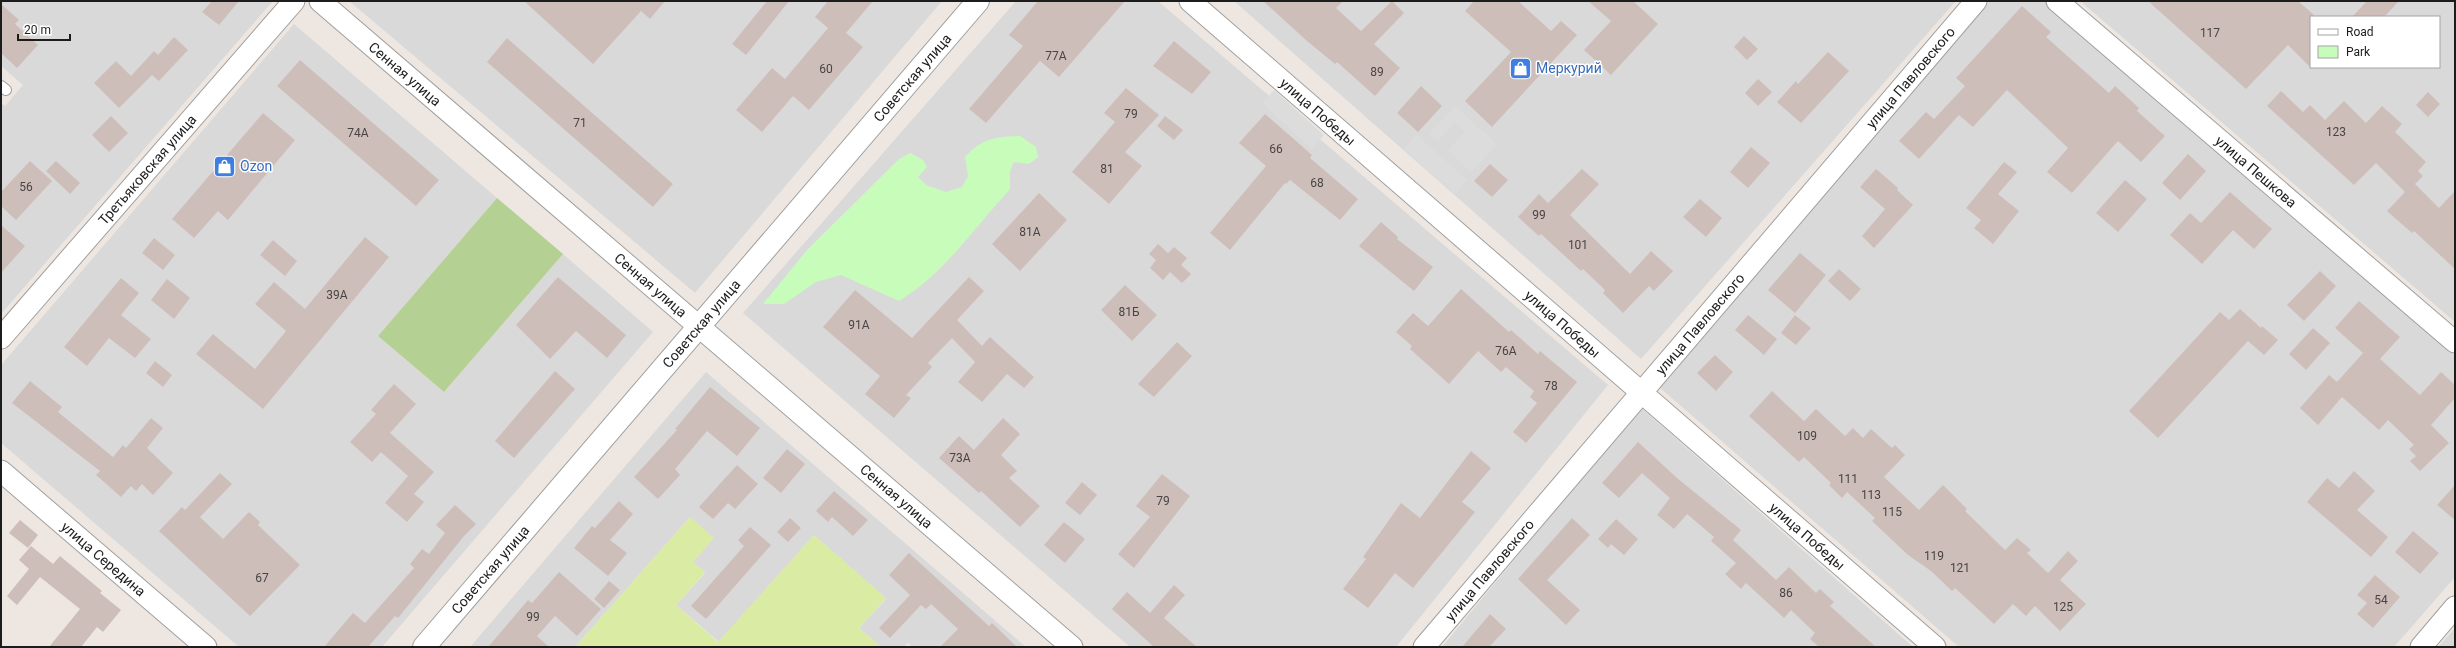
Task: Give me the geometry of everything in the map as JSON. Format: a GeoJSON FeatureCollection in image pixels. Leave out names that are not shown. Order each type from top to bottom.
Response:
{"type":"FeatureCollection","features":[{"type":"Feature","properties":{"kind":"street","name":"Третьяковская улица"},"geometry":{"type":"LineString","coordinates":[[1,338],[294,1]]}},
{"type":"Feature","properties":{"kind":"street","name":"Сенная улица"},"geometry":{"type":"LineString","coordinates":[[320,1],[1072,647]]}},
{"type":"Feature","properties":{"kind":"street","name":"Советская улица"},"geometry":{"type":"LineString","coordinates":[[424,647],[978,1]]}},
{"type":"Feature","properties":{"kind":"street","name":"улица Победы"},"geometry":{"type":"LineString","coordinates":[[1190,1],[1642,391],[1935,647]]}},
{"type":"Feature","properties":{"kind":"street","name":"улица Павловского"},"geometry":{"type":"LineString","coordinates":[[1424,647],[1976,1]]}},
{"type":"Feature","properties":{"kind":"street","name":"улица Пешкова"},"geometry":{"type":"LineString","coordinates":[[2057,1],[2455,342]]}},
{"type":"Feature","properties":{"kind":"street","name":"улица Середина"},"geometry":{"type":"LineString","coordinates":[[1,471],[206,647]]}},
{"type":"Feature","properties":{"kind":"street"},"geometry":{"type":"LineString","coordinates":[[2421,647],[2455,607]]}},
{"type":"Feature","properties":{"kind":"shaded area"},"geometry":{"type":"Polygon","coordinates":[[[1,1],[273,1],[1,314],[1,103],[5,106],[23,85],[1,66],[1,1]]]}},
{"type":"Feature","properties":{"kind":"shaded area"},"geometry":{"type":"Polygon","coordinates":[[[349,1],[942,1],[695,293],[349,1]]]}},
{"type":"Feature","properties":{"kind":"shaded area"},"geometry":{"type":"Polygon","coordinates":[[[1016,1],[1158,1],[1608,385],[1396,647],[1130,647],[743,313],[1016,1]]]}},
{"type":"Feature","properties":{"kind":"shaded area"},"geometry":{"type":"Polygon","coordinates":[[[1234,1],[1956,1],[1641,359],[1234,1]]]}},
{"type":"Feature","properties":{"kind":"shaded area"},"geometry":{"type":"Polygon","coordinates":[[[1986,1],[2049,1],[2455,351],[2455,577],[2394,647],[1959,647],[1659,387],[1986,1]]]}},
{"type":"Feature","properties":{"kind":"shaded area"},"geometry":{"type":"Polygon","coordinates":[[[2080,1],[2455,1],[2455,322],[2080,1]]]}},
{"type":"Feature","properties":{"kind":"shaded area"},"geometry":{"type":"Polygon","coordinates":[[[294,24],[497,198],[378,336],[444,392],[563,254],[653,332],[382,647],[239,647],[1,443],[1,365],[294,24]]]}},
{"type":"Feature","properties":{"kind":"shaded area"},"geometry":{"type":"Polygon","coordinates":[[[1274,90],[1324,135],[1312,149],[1262,103],[1274,90]]]}},
{"type":"Feature","properties":{"kind":"shaded area"},"geometry":{"type":"Polygon","coordinates":[[[1455,106],[1497,144],[1471,172],[1448,150],[1465,132],[1455,122],[1438,141],[1429,134],[1455,106]]]}},
{"type":"Feature","properties":{"kind":"shaded area"},"geometry":{"type":"Polygon","coordinates":[[[1417,135],[1467,180],[1455,194],[1404,149],[1417,135]]]}},
{"type":"Feature","properties":{"kind":"shaded area"},"geometry":{"type":"Polygon","coordinates":[[[706,372],[1026,647],[912,647],[908,643],[904,647],[881,647],[859,628],[886,599],[814,535],[719,642],[676,605],[705,573],[693,562],[690,517],[575,647],[470,647],[706,372]]]}},
{"type":"Feature","properties":{"kind":"shaded area"},"geometry":{"type":"Polygon","coordinates":[[[1640,407],[1913,647],[1442,647],[1640,407]]]}},
{"type":"Feature","properties":{"kind":"shaded area"},"geometry":{"type":"Polygon","coordinates":[[[2455,628],[2455,647],[2438,647],[2455,628]]]}},
{"type":"Feature","properties":{"kind":"green space"},"geometry":{"type":"Polygon","coordinates":[[[1020,136],[1036,147],[1038,157],[1029,164],[1014,162],[1010,171],[1010,189],[945,264],[916,290],[899,301],[841,275],[816,282],[784,304],[763,304],[807,250],[899,159],[910,153],[923,160],[927,167],[918,177],[926,185],[946,192],[962,187],[968,176],[965,157],[978,146],[984,142],[996,138],[1020,136]]]}},
{"type":"Feature","properties":{"kind":"green space"},"geometry":{"type":"Polygon","coordinates":[[[497,198],[563,254],[444,392],[378,336],[497,198]]]}},
{"type":"Feature","properties":{"kind":"green space"},"geometry":{"type":"Polygon","coordinates":[[[690,517],[714,538],[693,562],[705,572],[676,605],[718,642],[814,535],[886,598],[859,628],[881,647],[575,647],[690,517]]]}},
{"type":"Feature","properties":{"kind":"building"},"geometry":{"type":"Polygon","coordinates":[[[212,1],[239,1],[219,25],[202,12],[212,1]]]}},
{"type":"Feature","properties":{"kind":"building"},"geometry":{"type":"Polygon","coordinates":[[[524,1],[665,1],[650,19],[641,11],[593,64],[524,1]]]}},
{"type":"Feature","properties":{"kind":"building"},"geometry":{"type":"Polygon","coordinates":[[[767,1],[789,1],[746,55],[732,44],[767,1]]]}},
{"type":"Feature","properties":{"kind":"building"},"geometry":{"type":"Polygon","coordinates":[[[828,1],[873,1],[846,33],[863,47],[809,110],[793,96],[762,132],[736,110],[772,68],[785,79],[828,28],[815,17],[828,1]]]}},
{"type":"Feature","properties":{"kind":"building"},"geometry":{"type":"Polygon","coordinates":[[[1038,1],[1125,1],[1059,77],[1040,61],[986,123],[969,109],[1023,46],[1009,35],[1038,1]]]}},
{"type":"Feature","properties":{"kind":"building"},"geometry":{"type":"Polygon","coordinates":[[[1263,1],[1343,1],[1336,8],[1361,31],[1392,1],[1404,13],[1374,44],[1400,68],[1375,96],[1337,62],[1335,64],[1307,41],[1263,1]]]}},
{"type":"Feature","properties":{"kind":"building","name":"Меркурий"},"geometry":{"type":"Polygon","coordinates":[[[1474,1],[1518,1],[1551,31],[1561,21],[1577,35],[1492,127],[1465,101],[1511,52],[1465,11],[1474,1]]]}},
{"type":"Feature","properties":{"kind":"building"},"geometry":{"type":"Polygon","coordinates":[[[1588,1],[1633,1],[1658,24],[1611,75],[1584,50],[1611,21],[1588,1]]]}},
{"type":"Feature","properties":{"kind":"building"},"geometry":{"type":"Polygon","coordinates":[[[2148,1],[2298,1],[2314,15],[2310,16],[2310,67],[2288,45],[2246,89],[2148,1]]]}},
{"type":"Feature","properties":{"kind":"building"},"geometry":{"type":"Polygon","coordinates":[[[2367,1],[2399,1],[2385,16],[2353,16],[2367,1]]]}},
{"type":"Feature","properties":{"kind":"building"},"geometry":{"type":"Polygon","coordinates":[[[1,4],[19,20],[15,24],[38,45],[17,68],[1,53],[1,4]]]}},
{"type":"Feature","properties":{"kind":"building"},"geometry":{"type":"Polygon","coordinates":[[[2022,6],[2051,32],[2046,37],[2109,93],[2115,86],[2139,108],[2137,111],[2165,136],[2141,162],[2118,141],[2072,193],[2047,172],[2068,148],[2007,90],[1973,127],[1959,115],[1919,159],[1899,141],[1926,112],[1934,119],[1965,86],[1956,78],[2022,6]]]}},
{"type":"Feature","properties":{"kind":"building"},"geometry":{"type":"Polygon","coordinates":[[[1744,36],[1758,49],[1747,60],[1734,47],[1744,36]]]}},
{"type":"Feature","properties":{"kind":"building"},"geometry":{"type":"Polygon","coordinates":[[[174,37],[188,50],[159,81],[152,75],[119,108],[94,83],[116,61],[131,76],[154,51],[158,55],[174,37]]]}},
{"type":"Feature","properties":{"kind":"building"},"geometry":{"type":"Polygon","coordinates":[[[507,38],[673,184],[653,207],[487,62],[507,38]]]}},
{"type":"Feature","properties":{"kind":"building"},"geometry":{"type":"Polygon","coordinates":[[[1174,41],[1211,72],[1192,94],[1153,66],[1174,41]]]}},
{"type":"Feature","properties":{"kind":"building"},"geometry":{"type":"Polygon","coordinates":[[[1828,52],[1849,71],[1801,123],[1777,102],[1796,81],[1798,84],[1828,52]]]}},
{"type":"Feature","properties":{"kind":"building"},"geometry":{"type":"Polygon","coordinates":[[[300,60],[439,180],[416,206],[277,86],[300,60]]]}},
{"type":"Feature","properties":{"kind":"building"},"geometry":{"type":"Polygon","coordinates":[[[1758,79],[1772,92],[1758,106],[1745,93],[1758,79]]]}},
{"type":"Feature","properties":{"kind":"building"},"geometry":{"type":"Polygon","coordinates":[[[1421,86],[1442,106],[1418,132],[1397,113],[1421,86]]]}},
{"type":"Feature","properties":{"kind":"building"},"geometry":{"type":"Polygon","coordinates":[[[1126,88],[1159,115],[1125,152],[1142,166],[1109,204],[1072,172],[1115,122],[1104,113],[1126,88]]]}},
{"type":"Feature","properties":{"kind":"building"},"geometry":{"type":"Polygon","coordinates":[[[2281,91],[2303,112],[2310,105],[2325,120],[2344,101],[2366,123],[2382,106],[2402,124],[2395,132],[2426,162],[2418,171],[2423,176],[2415,184],[2439,208],[2455,191],[2455,269],[2414,231],[2412,233],[2387,211],[2405,192],[2376,163],[2354,185],[2267,106],[2281,91]]]}},
{"type":"Feature","properties":{"kind":"building"},"geometry":{"type":"Polygon","coordinates":[[[2428,92],[2440,104],[2428,117],[2416,105],[2428,92]]]}},
{"type":"Feature","properties":{"kind":"building"},"geometry":{"type":"Polygon","coordinates":[[[263,113],[295,140],[228,220],[218,211],[194,238],[172,219],[263,113]]]}},
{"type":"Feature","properties":{"kind":"building"},"geometry":{"type":"Polygon","coordinates":[[[1265,114],[1312,155],[1310,158],[1358,199],[1340,220],[1290,180],[1286,184],[1285,183],[1230,250],[1210,233],[1266,166],[1239,143],[1265,114]]]}},
{"type":"Feature","properties":{"kind":"building"},"geometry":{"type":"Polygon","coordinates":[[[111,116],[128,133],[109,152],[92,135],[111,116]]]}},
{"type":"Feature","properties":{"kind":"building"},"geometry":{"type":"Polygon","coordinates":[[[1165,116],[1183,130],[1174,140],[1157,126],[1165,116]]]}},
{"type":"Feature","properties":{"kind":"building"},"geometry":{"type":"Polygon","coordinates":[[[1751,147],[1770,163],[1748,188],[1730,172],[1751,147]]]}},
{"type":"Feature","properties":{"kind":"building"},"geometry":{"type":"Polygon","coordinates":[[[2188,154],[2206,171],[2180,200],[2162,183],[2188,154]]]}},
{"type":"Feature","properties":{"kind":"building"},"geometry":{"type":"Polygon","coordinates":[[[30,161],[52,181],[16,220],[1,206],[1,192],[30,161]]]}},
{"type":"Feature","properties":{"kind":"building"},"geometry":{"type":"Polygon","coordinates":[[[56,161],[80,183],[70,194],[46,171],[56,161]]]}},
{"type":"Feature","properties":{"kind":"building"},"geometry":{"type":"Polygon","coordinates":[[[2004,162],[2017,172],[1998,194],[2019,211],[1993,244],[1974,228],[1981,220],[1966,208],[2004,162]]]}},
{"type":"Feature","properties":{"kind":"building"},"geometry":{"type":"Polygon","coordinates":[[[1490,164],[1508,180],[1492,197],[1474,181],[1490,164]]]}},
{"type":"Feature","properties":{"kind":"building"},"geometry":{"type":"Polygon","coordinates":[[[1582,169],[1599,184],[1570,215],[1630,274],[1651,251],[1673,271],[1654,291],[1649,286],[1623,313],[1603,293],[1605,290],[1583,269],[1581,271],[1541,234],[1539,236],[1518,217],[1539,194],[1548,203],[1582,169]]]}},
{"type":"Feature","properties":{"kind":"building"},"geometry":{"type":"Polygon","coordinates":[[[1876,169],[1898,188],[1897,190],[1913,205],[1874,248],[1862,236],[1885,209],[1860,187],[1876,169]]]}},
{"type":"Feature","properties":{"kind":"building"},"geometry":{"type":"Polygon","coordinates":[[[2125,180],[2147,199],[2118,232],[2096,213],[2125,180]]]}},
{"type":"Feature","properties":{"kind":"building"},"geometry":{"type":"Polygon","coordinates":[[[2230,192],[2272,229],[2254,249],[2233,230],[2202,264],[2170,235],[2190,213],[2201,223],[2230,192]]]}},
{"type":"Feature","properties":{"kind":"building"},"geometry":{"type":"Polygon","coordinates":[[[1039,193],[1067,220],[1020,271],[992,244],[1039,193]]]}},
{"type":"Feature","properties":{"kind":"building"},"geometry":{"type":"Polygon","coordinates":[[[1700,199],[1722,218],[1706,237],[1683,217],[1700,199]]]}},
{"type":"Feature","properties":{"kind":"building"},"geometry":{"type":"Polygon","coordinates":[[[1381,222],[1398,237],[1397,239],[1433,267],[1414,291],[1359,246],[1381,222]]]}},
{"type":"Feature","properties":{"kind":"building"},"geometry":{"type":"Polygon","coordinates":[[[1,225],[25,246],[1,273],[1,225]]]}},
{"type":"Feature","properties":{"kind":"building"},"geometry":{"type":"Polygon","coordinates":[[[365,237],[389,257],[263,409],[196,354],[213,334],[255,369],[286,331],[255,304],[274,282],[305,309],[365,237]]]}},
{"type":"Feature","properties":{"kind":"building"},"geometry":{"type":"Polygon","coordinates":[[[154,238],[175,255],[163,270],[142,253],[154,238]]]}},
{"type":"Feature","properties":{"kind":"building"},"geometry":{"type":"Polygon","coordinates":[[[273,240],[297,261],[285,276],[260,255],[273,240]]]}},
{"type":"Feature","properties":{"kind":"building"},"geometry":{"type":"Polygon","coordinates":[[[1158,244],[1168,253],[1174,247],[1187,258],[1181,265],[1191,274],[1182,283],[1170,272],[1163,280],[1150,268],[1156,260],[1149,254],[1158,244]]]}},
{"type":"Feature","properties":{"kind":"building"},"geometry":{"type":"Polygon","coordinates":[[[1800,253],[1826,275],[1795,313],[1768,290],[1800,253]]]}},
{"type":"Feature","properties":{"kind":"building"},"geometry":{"type":"Polygon","coordinates":[[[1839,269],[1861,289],[1850,301],[1828,281],[1839,269]]]}},
{"type":"Feature","properties":{"kind":"building"},"geometry":{"type":"Polygon","coordinates":[[[2320,271],[2336,286],[2304,321],[2287,305],[2320,271]]]}},
{"type":"Feature","properties":{"kind":"building"},"geometry":{"type":"Polygon","coordinates":[[[558,277],[626,335],[607,358],[576,331],[550,359],[516,325],[558,277]]]}},
{"type":"Feature","properties":{"kind":"building"},"geometry":{"type":"Polygon","coordinates":[[[969,277],[984,291],[957,320],[982,346],[990,337],[1034,377],[1024,388],[1007,374],[982,402],[958,382],[975,362],[952,338],[928,363],[932,367],[906,395],[911,398],[894,418],[865,394],[880,376],[823,327],[855,290],[912,338],[969,277]]]}},
{"type":"Feature","properties":{"kind":"building"},"geometry":{"type":"Polygon","coordinates":[[[121,278],[139,293],[121,315],[151,339],[135,358],[109,338],[87,366],[64,347],[121,278]]]}},
{"type":"Feature","properties":{"kind":"building"},"geometry":{"type":"Polygon","coordinates":[[[167,279],[190,298],[174,319],[151,300],[167,279]]]}},
{"type":"Feature","properties":{"kind":"building"},"geometry":{"type":"Polygon","coordinates":[[[1125,285],[1157,315],[1132,341],[1101,310],[1125,285]]]}},
{"type":"Feature","properties":{"kind":"building"},"geometry":{"type":"Polygon","coordinates":[[[1461,289],[1509,332],[1511,330],[1538,354],[1540,351],[1577,382],[1526,443],[1513,432],[1537,403],[1530,397],[1534,391],[1506,367],[1501,372],[1478,351],[1449,384],[1410,349],[1412,346],[1396,332],[1413,313],[1428,326],[1461,289]]]}},
{"type":"Feature","properties":{"kind":"building"},"geometry":{"type":"Polygon","coordinates":[[[2359,301],[2400,337],[2380,359],[2420,395],[2441,372],[2455,385],[2455,398],[2431,425],[2449,443],[2420,471],[2410,461],[2416,456],[2409,449],[2414,445],[2388,420],[2379,430],[2342,397],[2318,425],[2300,408],[2329,375],[2337,382],[2363,353],[2335,328],[2359,301]]]}},
{"type":"Feature","properties":{"kind":"building"},"geometry":{"type":"Polygon","coordinates":[[[2240,309],[2261,328],[2262,326],[2278,340],[2264,355],[2248,341],[2158,438],[2129,411],[2220,312],[2229,320],[2240,309]]]}},
{"type":"Feature","properties":{"kind":"building"},"geometry":{"type":"Polygon","coordinates":[[[1748,315],[1777,339],[1764,355],[1735,330],[1748,315]]]}},
{"type":"Feature","properties":{"kind":"building"},"geometry":{"type":"Polygon","coordinates":[[[1795,315],[1811,328],[1796,345],[1781,333],[1795,315]]]}},
{"type":"Feature","properties":{"kind":"building"},"geometry":{"type":"Polygon","coordinates":[[[2313,328],[2330,343],[2306,370],[2289,354],[2313,328]]]}},
{"type":"Feature","properties":{"kind":"building"},"geometry":{"type":"Polygon","coordinates":[[[1177,342],[1192,356],[1154,397],[1138,384],[1177,342]]]}},
{"type":"Feature","properties":{"kind":"building"},"geometry":{"type":"Polygon","coordinates":[[[1715,355],[1733,372],[1716,391],[1697,373],[1715,355]]]}},
{"type":"Feature","properties":{"kind":"building"},"geometry":{"type":"Polygon","coordinates":[[[155,361],[172,375],[163,387],[146,373],[155,361]]]}},
{"type":"Feature","properties":{"kind":"building"},"geometry":{"type":"Polygon","coordinates":[[[555,371],[575,389],[514,458],[495,441],[555,371]]]}},
{"type":"Feature","properties":{"kind":"building"},"geometry":{"type":"Polygon","coordinates":[[[30,381],[62,407],[58,412],[113,457],[123,445],[126,448],[151,418],[163,428],[147,448],[173,473],[153,495],[142,484],[136,491],[131,486],[121,497],[96,475],[100,471],[12,403],[30,381]]]}},
{"type":"Feature","properties":{"kind":"building"},"geometry":{"type":"Polygon","coordinates":[[[394,384],[416,404],[390,433],[434,472],[414,494],[424,502],[407,522],[385,503],[408,476],[381,452],[372,462],[350,442],[376,414],[371,410],[394,384]]]}},
{"type":"Feature","properties":{"kind":"building"},"geometry":{"type":"Polygon","coordinates":[[[710,387],[760,428],[737,456],[707,431],[675,469],[680,475],[658,499],[634,477],[677,430],[675,429],[710,387]]]}},
{"type":"Feature","properties":{"kind":"building"},"geometry":{"type":"Polygon","coordinates":[[[1772,391],[1804,421],[1816,409],[1845,436],[1853,428],[1863,438],[1871,429],[1892,448],[1895,445],[1905,455],[1884,477],[1919,510],[1943,485],[1967,509],[1965,511],[2005,550],[2017,538],[2031,550],[2027,553],[2048,573],[2068,551],[2078,561],[2060,580],[2086,604],[2060,631],[2035,606],[2026,616],[2013,604],[1994,624],[1955,588],[1952,591],[1931,571],[1908,555],[1872,521],[1875,518],[1847,492],[1842,498],[1829,485],[1831,483],[1804,457],[1799,462],[1749,416],[1772,391]]]}},
{"type":"Feature","properties":{"kind":"building"},"geometry":{"type":"Polygon","coordinates":[[[1003,418],[1020,434],[1001,455],[1017,471],[1009,478],[1040,506],[1020,527],[981,491],[979,493],[939,458],[959,436],[974,450],[1003,418]]]}},
{"type":"Feature","properties":{"kind":"building"},"geometry":{"type":"Polygon","coordinates":[[[1638,442],[1677,478],[1741,530],[1733,540],[1776,580],[1789,567],[1816,593],[1820,589],[1834,602],[1830,606],[1876,647],[1819,647],[1810,639],[1815,633],[1791,610],[1784,618],[1746,583],[1741,589],[1725,574],[1736,563],[1711,541],[1714,537],[1687,514],[1674,529],[1657,515],[1670,498],[1642,473],[1619,498],[1602,483],[1638,442]]]}},
{"type":"Feature","properties":{"kind":"building"},"geometry":{"type":"Polygon","coordinates":[[[787,449],[805,464],[781,493],[763,478],[787,449]]]}},
{"type":"Feature","properties":{"kind":"building"},"geometry":{"type":"Polygon","coordinates":[[[1471,451],[1491,468],[1462,502],[1475,512],[1413,588],[1395,573],[1368,608],[1343,589],[1366,559],[1363,557],[1401,503],[1420,518],[1471,451]]]}},
{"type":"Feature","properties":{"kind":"building"},"geometry":{"type":"Polygon","coordinates":[[[737,465],[758,484],[735,509],[728,503],[713,519],[699,507],[737,465]]]}},
{"type":"Feature","properties":{"kind":"building"},"geometry":{"type":"Polygon","coordinates":[[[2354,471],[2375,491],[2357,510],[2388,537],[2371,557],[2307,502],[2327,478],[2339,488],[2354,471]]]}},
{"type":"Feature","properties":{"kind":"building"},"geometry":{"type":"Polygon","coordinates":[[[220,473],[232,484],[200,517],[223,539],[249,512],[260,522],[258,525],[300,565],[250,616],[159,531],[182,507],[185,510],[220,473]]]}},
{"type":"Feature","properties":{"kind":"building"},"geometry":{"type":"Polygon","coordinates":[[[1162,474],[1190,496],[1134,568],[1118,554],[1150,517],[1136,506],[1162,474]]]}},
{"type":"Feature","properties":{"kind":"building"},"geometry":{"type":"Polygon","coordinates":[[[1082,482],[1097,495],[1080,515],[1065,503],[1082,482]]]}},
{"type":"Feature","properties":{"kind":"building"},"geometry":{"type":"Polygon","coordinates":[[[2455,485],[2455,520],[2437,505],[2455,485]]]}},
{"type":"Feature","properties":{"kind":"building"},"geometry":{"type":"Polygon","coordinates":[[[834,491],[868,520],[853,536],[832,517],[828,522],[816,511],[834,491]]]}},
{"type":"Feature","properties":{"kind":"building"},"geometry":{"type":"Polygon","coordinates":[[[619,501],[633,514],[610,540],[627,553],[608,576],[574,548],[592,526],[595,528],[619,501]]]}},
{"type":"Feature","properties":{"kind":"building"},"geometry":{"type":"Polygon","coordinates":[[[455,505],[476,524],[464,536],[398,618],[395,616],[368,647],[324,647],[353,613],[365,623],[414,568],[410,564],[422,549],[429,554],[445,533],[436,525],[455,505]]]}},
{"type":"Feature","properties":{"kind":"building"},"geometry":{"type":"Polygon","coordinates":[[[790,518],[801,528],[788,542],[777,532],[790,518]]]}},
{"type":"Feature","properties":{"kind":"building"},"geometry":{"type":"Polygon","coordinates":[[[1572,518],[1590,535],[1547,580],[1580,610],[1566,625],[1518,579],[1572,518]]]}},
{"type":"Feature","properties":{"kind":"building"},"geometry":{"type":"Polygon","coordinates":[[[1616,519],[1638,539],[1624,555],[1611,544],[1608,548],[1598,539],[1616,519]]]}},
{"type":"Feature","properties":{"kind":"building"},"geometry":{"type":"Polygon","coordinates":[[[20,520],[38,535],[28,548],[9,533],[20,520]]]}},
{"type":"Feature","properties":{"kind":"building"},"geometry":{"type":"Polygon","coordinates":[[[1064,522],[1085,539],[1065,563],[1044,545],[1064,522]]]}},
{"type":"Feature","properties":{"kind":"building"},"geometry":{"type":"Polygon","coordinates":[[[750,527],[771,545],[706,619],[691,606],[744,546],[738,540],[750,527]]]}},
{"type":"Feature","properties":{"kind":"building"},"geometry":{"type":"Polygon","coordinates":[[[2413,531],[2439,553],[2420,574],[2395,552],[2413,531]]]}},
{"type":"Feature","properties":{"kind":"building"},"geometry":{"type":"Polygon","coordinates":[[[31,546],[53,564],[60,556],[102,591],[100,593],[121,610],[103,632],[97,627],[81,647],[49,647],[80,609],[40,577],[17,605],[7,596],[29,569],[19,560],[31,546]]]}},
{"type":"Feature","properties":{"kind":"building"},"geometry":{"type":"Polygon","coordinates":[[[909,553],[989,626],[992,623],[1017,647],[940,647],[958,629],[931,604],[926,609],[921,605],[890,638],[879,628],[910,595],[889,575],[909,553]]]}},
{"type":"Feature","properties":{"kind":"building"},"geometry":{"type":"Polygon","coordinates":[[[559,572],[601,609],[577,636],[555,616],[537,636],[549,647],[488,647],[528,600],[532,603],[559,572]]]}},
{"type":"Feature","properties":{"kind":"building"},"geometry":{"type":"Polygon","coordinates":[[[2375,575],[2400,597],[2373,628],[2357,614],[2367,603],[2357,595],[2375,575]]]}},
{"type":"Feature","properties":{"kind":"building"},"geometry":{"type":"Polygon","coordinates":[[[609,581],[620,590],[604,608],[594,599],[609,581]]]}},
{"type":"Feature","properties":{"kind":"building"},"geometry":{"type":"Polygon","coordinates":[[[1174,585],[1185,595],[1164,618],[1197,647],[1154,647],[1112,609],[1127,592],[1150,613],[1174,585]]]}},
{"type":"Feature","properties":{"kind":"building"},"geometry":{"type":"Polygon","coordinates":[[[1490,614],[1506,629],[1489,647],[1462,647],[1490,614]]]}},
{"type":"Feature","properties":{"kind":"place","name":"Меркурий"},"geometry":{"type":"Point","coordinates":[1521,68]}},
{"type":"Feature","properties":{"kind":"place","name":"Ozon"},"geometry":{"type":"Point","coordinates":[224,166]}}]}
